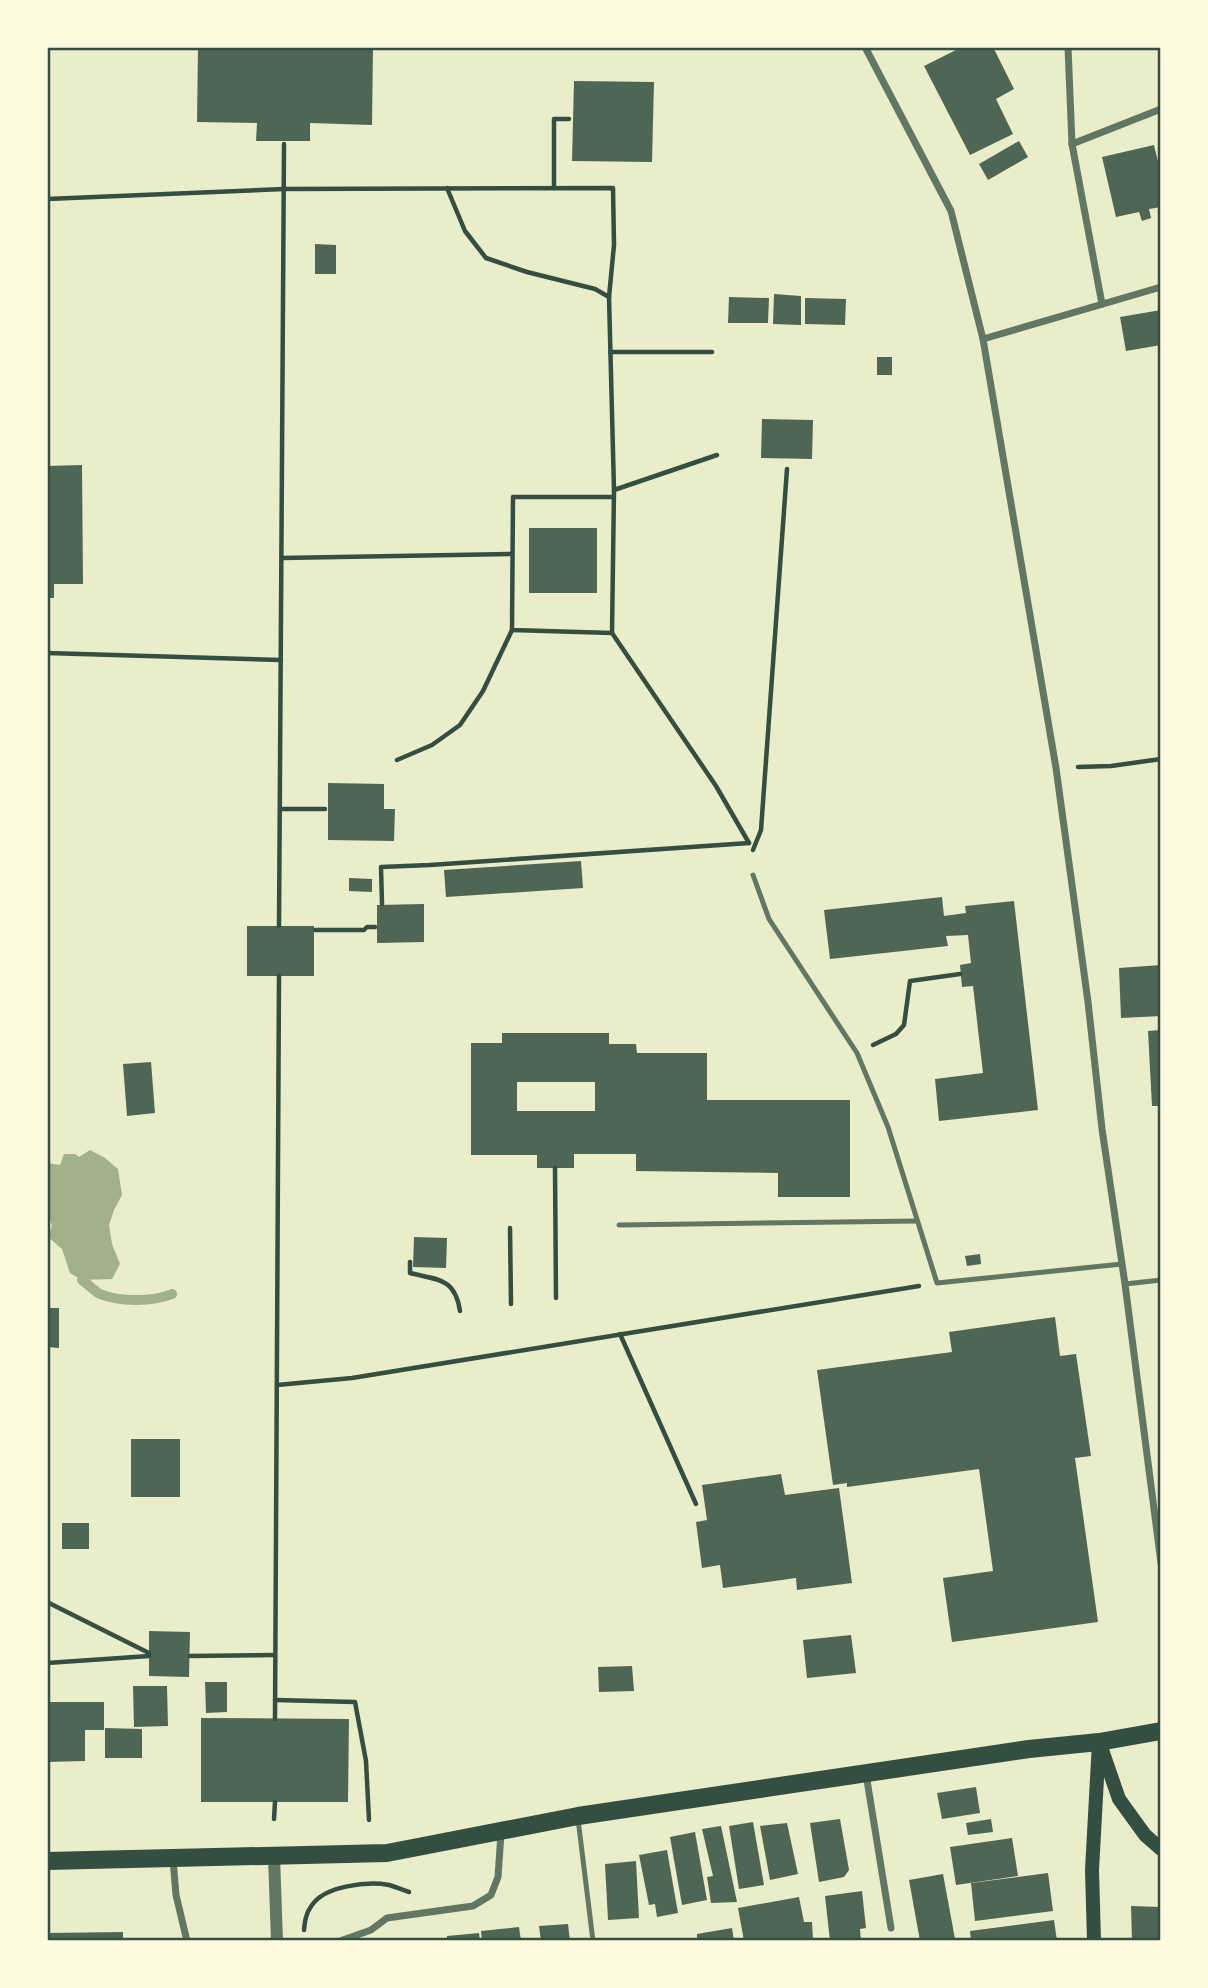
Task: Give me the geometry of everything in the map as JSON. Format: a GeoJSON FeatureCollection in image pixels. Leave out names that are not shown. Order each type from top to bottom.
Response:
{"type":"FeatureCollection","features":[{"type":"Feature","properties":{"kind":"main road"},"geometry":{"type":"LineString","coordinates":[[47,1861],[387,1853],[578,1816],[1161,1731]]}},
{"type":"Feature","properties":{"kind":"main road"},"geometry":{"type":"LineString","coordinates":[[1099,1742],[1119,1798],[1145,1835],[1161,1849]]}},
{"type":"Feature","properties":{"kind":"main road"},"geometry":{"type":"LineString","coordinates":[[1094,1941],[1092,1870],[1099,1742]]}},
{"type":"Feature","properties":{"kind":"street"},"geometry":{"type":"LineString","coordinates":[[865,47],[951,211],[982,339],[1056,768],[1161,1563]]}},
{"type":"Feature","properties":{"kind":"street"},"geometry":{"type":"LineString","coordinates":[[1068,47],[1072,144],[1102,304]]}},
{"type":"Feature","properties":{"kind":"street"},"geometry":{"type":"LineString","coordinates":[[1072,144],[1161,109]]}},
{"type":"Feature","properties":{"kind":"street"},"geometry":{"type":"LineString","coordinates":[[982,339],[1161,288]]}},
{"type":"Feature","properties":{"kind":"street"},"geometry":{"type":"LineString","coordinates":[[866,1774],[891,1928]]}},
{"type":"Feature","properties":{"kind":"street"},"geometry":{"type":"LineString","coordinates":[[340,1941],[371,1930],[387,1918],[473,1906],[491,1895],[498,1877],[501,1830]]}},
{"type":"Feature","properties":{"kind":"street"},"geometry":{"type":"LineString","coordinates":[[274,1857],[276,1941]]}},
{"type":"Feature","properties":{"kind":"street"},"geometry":{"type":"LineString","coordinates":[[173,1858],[176,1895],[187,1941]]}},
{"type":"Feature","properties":{"kind":"lane"},"geometry":{"type":"LineString","coordinates":[[753,875],[769,919],[857,1053],[888,1127],[937,1283],[1122,1264]]}},
{"type":"Feature","properties":{"kind":"lane"},"geometry":{"type":"LineString","coordinates":[[619,1225],[917,1221]]}},
{"type":"Feature","properties":{"kind":"lane"},"geometry":{"type":"LineString","coordinates":[[1125,1284],[1161,1280]]}},
{"type":"Feature","properties":{"kind":"lane"},"geometry":{"type":"LineString","coordinates":[[578,1816],[593,1941]]}},
{"type":"Feature","properties":{"kind":"path"},"geometry":{"type":"LineString","coordinates":[[554,188],[554,119],[569,119]]}},
{"type":"Feature","properties":{"kind":"path"},"geometry":{"type":"LineString","coordinates":[[279,926],[284,144]]}},
{"type":"Feature","properties":{"kind":"path"},"geometry":{"type":"LineString","coordinates":[[447,188],[465,231],[486,258],[550,279],[594,289],[609,297]]}},
{"type":"Feature","properties":{"kind":"path"},"geometry":{"type":"LineString","coordinates":[[47,199],[284,189],[612,188],[614,245],[609,297],[614,489],[612,633],[716,786],[753,850]]}},
{"type":"Feature","properties":{"kind":"path"},"geometry":{"type":"LineString","coordinates":[[610,352],[712,352]]}},
{"type":"Feature","properties":{"kind":"path"},"geometry":{"type":"LineString","coordinates":[[614,489],[718,454]]}},
{"type":"Feature","properties":{"kind":"path"},"geometry":{"type":"LineString","coordinates":[[753,875],[753,850],[761,830],[787,469]]}},
{"type":"Feature","properties":{"kind":"path"},"geometry":{"type":"LineString","coordinates":[[397,760],[432,745],[460,725],[483,691],[512,630],[513,497],[613,497]]}},
{"type":"Feature","properties":{"kind":"path"},"geometry":{"type":"LineString","coordinates":[[282,558],[512,554]]}},
{"type":"Feature","properties":{"kind":"path"},"geometry":{"type":"LineString","coordinates":[[512,630],[612,633]]}},
{"type":"Feature","properties":{"kind":"path"},"geometry":{"type":"LineString","coordinates":[[47,653],[281,660]]}},
{"type":"Feature","properties":{"kind":"path"},"geometry":{"type":"LineString","coordinates":[[1056,768],[1111,766],[1161,759]]}},
{"type":"Feature","properties":{"kind":"path"},"geometry":{"type":"LineString","coordinates":[[280,809],[325,809]]}},
{"type":"Feature","properties":{"kind":"path"},"geometry":{"type":"LineString","coordinates":[[382,904],[381,867],[749,843]]}},
{"type":"Feature","properties":{"kind":"path"},"geometry":{"type":"LineString","coordinates":[[315,930],[375,928]]}},
{"type":"Feature","properties":{"kind":"path"},"geometry":{"type":"LineString","coordinates":[[857,1053],[896,1034],[904,1025],[910,981],[960,974]]}},
{"type":"Feature","properties":{"kind":"path"},"geometry":{"type":"LineString","coordinates":[[275,1719],[279,976]]}},
{"type":"Feature","properties":{"kind":"path"},"geometry":{"type":"LineString","coordinates":[[555,1168],[556,1298]]}},
{"type":"Feature","properties":{"kind":"path"},"geometry":{"type":"LineString","coordinates":[[510,1228],[510,1304]]}},
{"type":"Feature","properties":{"kind":"path"},"geometry":{"type":"LineString","coordinates":[[410,1262],[410,1273],[438,1278],[450,1288],[458,1297],[460,1311]]}},
{"type":"Feature","properties":{"kind":"path"},"geometry":{"type":"LineString","coordinates":[[277,1385],[352,1378],[937,1283]]}},
{"type":"Feature","properties":{"kind":"path"},"geometry":{"type":"LineString","coordinates":[[620,1334],[695,1504]]}},
{"type":"Feature","properties":{"kind":"path"},"geometry":{"type":"LineString","coordinates":[[47,1602],[149,1654],[47,1663]]}},
{"type":"Feature","properties":{"kind":"path"},"geometry":{"type":"LineString","coordinates":[[190,1656],[275,1655]]}},
{"type":"Feature","properties":{"kind":"path"},"geometry":{"type":"LineString","coordinates":[[275,1700],[355,1702],[366,1761],[369,1821]]}},
{"type":"Feature","properties":{"kind":"path"},"geometry":{"type":"LineString","coordinates":[[274,1819],[275,1802]]}},
{"type":"Feature","properties":{"kind":"path"},"geometry":{"type":"LineString","coordinates":[[303,1938],[305,1917],[313,1902],[327,1892],[374,1884],[410,1892],[421,1890]]}},
{"type":"Feature","properties":{"kind":"shaded area"},"geometry":{"type":"Polygon","coordinates":[[[90,1150],[118,1169],[122,1195],[109,1225],[112,1244],[120,1264],[112,1279],[82,1280],[70,1273],[62,1249],[48,1237],[52,1226],[47,1209],[47,1163],[60,1165],[64,1154],[75,1154],[79,1157],[90,1150]]]}},
{"type":"Feature","properties":{"kind":"building"},"geometry":{"type":"Polygon","coordinates":[[[198,47],[373,47],[372,125],[310,123],[310,141],[256,141],[257,123],[197,122],[198,47]]]}},
{"type":"Feature","properties":{"kind":"building"},"geometry":{"type":"Polygon","coordinates":[[[962,47],[993,47],[1014,89],[996,99],[1013,134],[970,155],[924,66],[962,47]]]}},
{"type":"Feature","properties":{"kind":"building"},"geometry":{"type":"Polygon","coordinates":[[[574,81],[654,82],[652,162],[572,161],[574,81]]]}},
{"type":"Feature","properties":{"kind":"building"},"geometry":{"type":"Polygon","coordinates":[[[1019,141],[1028,157],[988,180],[979,164],[1019,141]]]}},
{"type":"Feature","properties":{"kind":"building"},"geometry":{"type":"Polygon","coordinates":[[[1154,145],[1161,174],[1161,207],[1149,209],[1151,218],[1142,221],[1139,212],[1116,217],[1102,157],[1154,145]]]}},
{"type":"Feature","properties":{"kind":"building"},"geometry":{"type":"Polygon","coordinates":[[[315,244],[336,245],[336,274],[315,274],[315,244]]]}},
{"type":"Feature","properties":{"kind":"building"},"geometry":{"type":"Polygon","coordinates":[[[774,294],[801,296],[801,325],[773,324],[774,294]]]}},
{"type":"Feature","properties":{"kind":"building"},"geometry":{"type":"Polygon","coordinates":[[[729,297],[769,298],[768,323],[728,323],[729,297]]]}},
{"type":"Feature","properties":{"kind":"building"},"geometry":{"type":"Polygon","coordinates":[[[805,298],[846,299],[845,325],[805,324],[805,298]]]}},
{"type":"Feature","properties":{"kind":"building"},"geometry":{"type":"Polygon","coordinates":[[[1161,310],[1161,345],[1126,351],[1120,317],[1161,310]]]}},
{"type":"Feature","properties":{"kind":"building"},"geometry":{"type":"Polygon","coordinates":[[[877,357],[892,357],[892,375],[877,375],[877,357]]]}},
{"type":"Feature","properties":{"kind":"building"},"geometry":{"type":"Polygon","coordinates":[[[762,419],[813,420],[812,459],[761,458],[762,419]]]}},
{"type":"Feature","properties":{"kind":"building"},"geometry":{"type":"Polygon","coordinates":[[[82,465],[83,584],[54,584],[54,598],[47,598],[47,466],[82,465]]]}},
{"type":"Feature","properties":{"kind":"building"},"geometry":{"type":"Polygon","coordinates":[[[529,528],[597,528],[597,593],[529,593],[529,528]]]}},
{"type":"Feature","properties":{"kind":"building"},"geometry":{"type":"Polygon","coordinates":[[[328,783],[384,784],[384,809],[395,809],[394,841],[328,840],[328,783]]]}},
{"type":"Feature","properties":{"kind":"building"},"geometry":{"type":"Polygon","coordinates":[[[581,861],[583,888],[446,897],[444,870],[581,861]]]}},
{"type":"Feature","properties":{"kind":"building"},"geometry":{"type":"Polygon","coordinates":[[[349,878],[372,879],[372,892],[349,891],[349,878]]]}},
{"type":"Feature","properties":{"kind":"building"},"geometry":{"type":"Polygon","coordinates":[[[942,897],[944,916],[966,913],[965,906],[1014,901],[1038,1110],[939,1121],[935,1079],[983,1073],[973,986],[962,987],[960,965],[971,963],[968,935],[946,936],[948,946],[830,959],[824,910],[942,897]]]}},
{"type":"Feature","properties":{"kind":"building"},"geometry":{"type":"Polygon","coordinates":[[[424,904],[424,942],[377,943],[377,905],[424,904]]]}},
{"type":"Feature","properties":{"kind":"building"},"geometry":{"type":"Polygon","coordinates":[[[247,926],[314,926],[314,976],[247,976],[247,926]]]}},
{"type":"Feature","properties":{"kind":"building"},"geometry":{"type":"Polygon","coordinates":[[[1161,965],[1161,1016],[1121,1018],[1119,968],[1161,965]]]}},
{"type":"Feature","properties":{"kind":"building"},"geometry":{"type":"Polygon","coordinates":[[[1161,1030],[1161,1106],[1152,1106],[1148,1031],[1161,1030]]]}},
{"type":"Feature","properties":{"kind":"building"},"geometry":{"type":"Polygon","coordinates":[[[502,1033],[609,1033],[609,1044],[636,1044],[637,1053],[707,1053],[707,1100],[850,1100],[850,1197],[778,1197],[778,1173],[636,1171],[636,1154],[574,1154],[574,1168],[537,1168],[537,1155],[471,1155],[471,1043],[502,1043],[502,1033]],[[517,1082],[517,1111],[595,1111],[595,1082],[517,1082]]]}},
{"type":"Feature","properties":{"kind":"building"},"geometry":{"type":"Polygon","coordinates":[[[151,1062],[155,1113],[127,1116],[123,1064],[151,1062]]]}},
{"type":"Feature","properties":{"kind":"building"},"geometry":{"type":"Polygon","coordinates":[[[414,1237],[447,1238],[446,1268],[413,1267],[414,1237]]]}},
{"type":"Feature","properties":{"kind":"building"},"geometry":{"type":"Polygon","coordinates":[[[980,1254],[981,1264],[967,1266],[965,1256],[980,1254]]]}},
{"type":"Feature","properties":{"kind":"building"},"geometry":{"type":"Polygon","coordinates":[[[47,1308],[59,1308],[59,1348],[47,1347],[47,1308]]]}},
{"type":"Feature","properties":{"kind":"building"},"geometry":{"type":"Polygon","coordinates":[[[1055,1317],[1060,1356],[1076,1354],[1091,1456],[1075,1458],[1098,1622],[952,1642],[943,1578],[993,1571],[979,1469],[847,1487],[847,1483],[833,1485],[817,1370],[952,1352],[949,1332],[1055,1317]]]}},
{"type":"Feature","properties":{"kind":"building"},"geometry":{"type":"Polygon","coordinates":[[[131,1439],[180,1439],[180,1497],[131,1497],[131,1439]]]}},
{"type":"Feature","properties":{"kind":"building"},"geometry":{"type":"Polygon","coordinates":[[[781,1474],[785,1495],[839,1488],[852,1583],[797,1590],[796,1578],[723,1588],[720,1565],[702,1568],[696,1522],[707,1520],[702,1485],[781,1474]]]}},
{"type":"Feature","properties":{"kind":"building"},"geometry":{"type":"Polygon","coordinates":[[[62,1523],[89,1523],[89,1549],[62,1549],[62,1523]]]}},
{"type":"Feature","properties":{"kind":"building"},"geometry":{"type":"Polygon","coordinates":[[[149,1631],[190,1632],[189,1677],[149,1676],[149,1631]]]}},
{"type":"Feature","properties":{"kind":"building"},"geometry":{"type":"Polygon","coordinates":[[[851,1635],[856,1673],[807,1678],[803,1640],[851,1635]]]}},
{"type":"Feature","properties":{"kind":"building"},"geometry":{"type":"Polygon","coordinates":[[[632,1666],[634,1691],[599,1692],[598,1667],[632,1666]]]}},
{"type":"Feature","properties":{"kind":"building"},"geometry":{"type":"Polygon","coordinates":[[[205,1682],[227,1682],[227,1712],[206,1713],[205,1682]]]}},
{"type":"Feature","properties":{"kind":"building"},"geometry":{"type":"Polygon","coordinates":[[[133,1686],[167,1686],[168,1726],[134,1727],[133,1686]]]}},
{"type":"Feature","properties":{"kind":"building"},"geometry":{"type":"Polygon","coordinates":[[[47,1702],[104,1702],[104,1730],[85,1730],[85,1761],[47,1762],[47,1702]]]}},
{"type":"Feature","properties":{"kind":"building"},"geometry":{"type":"Polygon","coordinates":[[[201,1718],[349,1719],[348,1802],[201,1802],[201,1718]]]}},
{"type":"Feature","properties":{"kind":"building"},"geometry":{"type":"Polygon","coordinates":[[[105,1728],[142,1729],[142,1758],[105,1758],[105,1728]]]}},
{"type":"Feature","properties":{"kind":"building"},"geometry":{"type":"Polygon","coordinates":[[[976,1787],[980,1813],[942,1819],[937,1793],[976,1787]]]}},
{"type":"Feature","properties":{"kind":"building"},"geometry":{"type":"Polygon","coordinates":[[[840,1819],[849,1870],[844,1877],[819,1882],[810,1823],[840,1819]]]}},
{"type":"Feature","properties":{"kind":"building"},"geometry":{"type":"Polygon","coordinates":[[[991,1819],[993,1832],[968,1835],[966,1823],[991,1819]]]}},
{"type":"Feature","properties":{"kind":"building"},"geometry":{"type":"Polygon","coordinates":[[[753,1822],[764,1885],[739,1889],[729,1826],[753,1822]]]}},
{"type":"Feature","properties":{"kind":"building"},"geometry":{"type":"Polygon","coordinates":[[[787,1823],[798,1874],[770,1880],[760,1826],[787,1823]]]}},
{"type":"Feature","properties":{"kind":"building"},"geometry":{"type":"Polygon","coordinates":[[[721,1826],[737,1902],[711,1903],[707,1877],[713,1876],[702,1829],[721,1826]]]}},
{"type":"Feature","properties":{"kind":"building"},"geometry":{"type":"Polygon","coordinates":[[[695,1832],[707,1900],[682,1905],[670,1837],[695,1832]]]}},
{"type":"Feature","properties":{"kind":"building"},"geometry":{"type":"Polygon","coordinates":[[[1012,1838],[1018,1876],[956,1885],[950,1847],[1012,1838]]]}},
{"type":"Feature","properties":{"kind":"building"},"geometry":{"type":"Polygon","coordinates":[[[667,1850],[678,1913],[657,1917],[655,1904],[649,1905],[639,1855],[667,1850]]]}},
{"type":"Feature","properties":{"kind":"building"},"geometry":{"type":"Polygon","coordinates":[[[636,1861],[639,1918],[608,1920],[605,1864],[636,1861]]]}},
{"type":"Feature","properties":{"kind":"building"},"geometry":{"type":"Polygon","coordinates":[[[1048,1873],[1053,1911],[975,1921],[971,1883],[1048,1873]]]}},
{"type":"Feature","properties":{"kind":"building"},"geometry":{"type":"Polygon","coordinates":[[[943,1874],[955,1939],[920,1941],[909,1880],[943,1874]]]}},
{"type":"Feature","properties":{"kind":"building"},"geometry":{"type":"Polygon","coordinates":[[[862,1891],[866,1928],[860,1929],[861,1941],[830,1941],[825,1896],[862,1891]]]}},
{"type":"Feature","properties":{"kind":"building"},"geometry":{"type":"Polygon","coordinates":[[[799,1897],[804,1922],[812,1922],[813,1941],[744,1941],[738,1908],[799,1897]]]}},
{"type":"Feature","properties":{"kind":"building"},"geometry":{"type":"Polygon","coordinates":[[[1131,1906],[1161,1907],[1161,1941],[1132,1941],[1131,1906]]]}},
{"type":"Feature","properties":{"kind":"building"},"geometry":{"type":"Polygon","coordinates":[[[1054,1920],[1057,1941],[971,1941],[970,1931],[1054,1920]]]}},
{"type":"Feature","properties":{"kind":"building"},"geometry":{"type":"Polygon","coordinates":[[[568,1924],[570,1941],[541,1941],[539,1926],[568,1924]]]}},
{"type":"Feature","properties":{"kind":"building"},"geometry":{"type":"Polygon","coordinates":[[[519,1927],[521,1941],[482,1941],[481,1931],[519,1927]]]}},
{"type":"Feature","properties":{"kind":"building"},"geometry":{"type":"Polygon","coordinates":[[[732,1928],[734,1941],[697,1941],[697,1934],[732,1928]]]}},
{"type":"Feature","properties":{"kind":"building"},"geometry":{"type":"Polygon","coordinates":[[[123,1932],[123,1941],[47,1941],[47,1933],[123,1932]]]}},
{"type":"Feature","properties":{"kind":"building"},"geometry":{"type":"Polygon","coordinates":[[[479,1933],[480,1941],[447,1941],[447,1936],[479,1933]]]}},
{"type":"Feature","properties":{"kind":"waterway"},"geometry":{"type":"LineString","coordinates":[[82,1280],[100,1294],[126,1300],[146,1300],[172,1294]]}}]}
